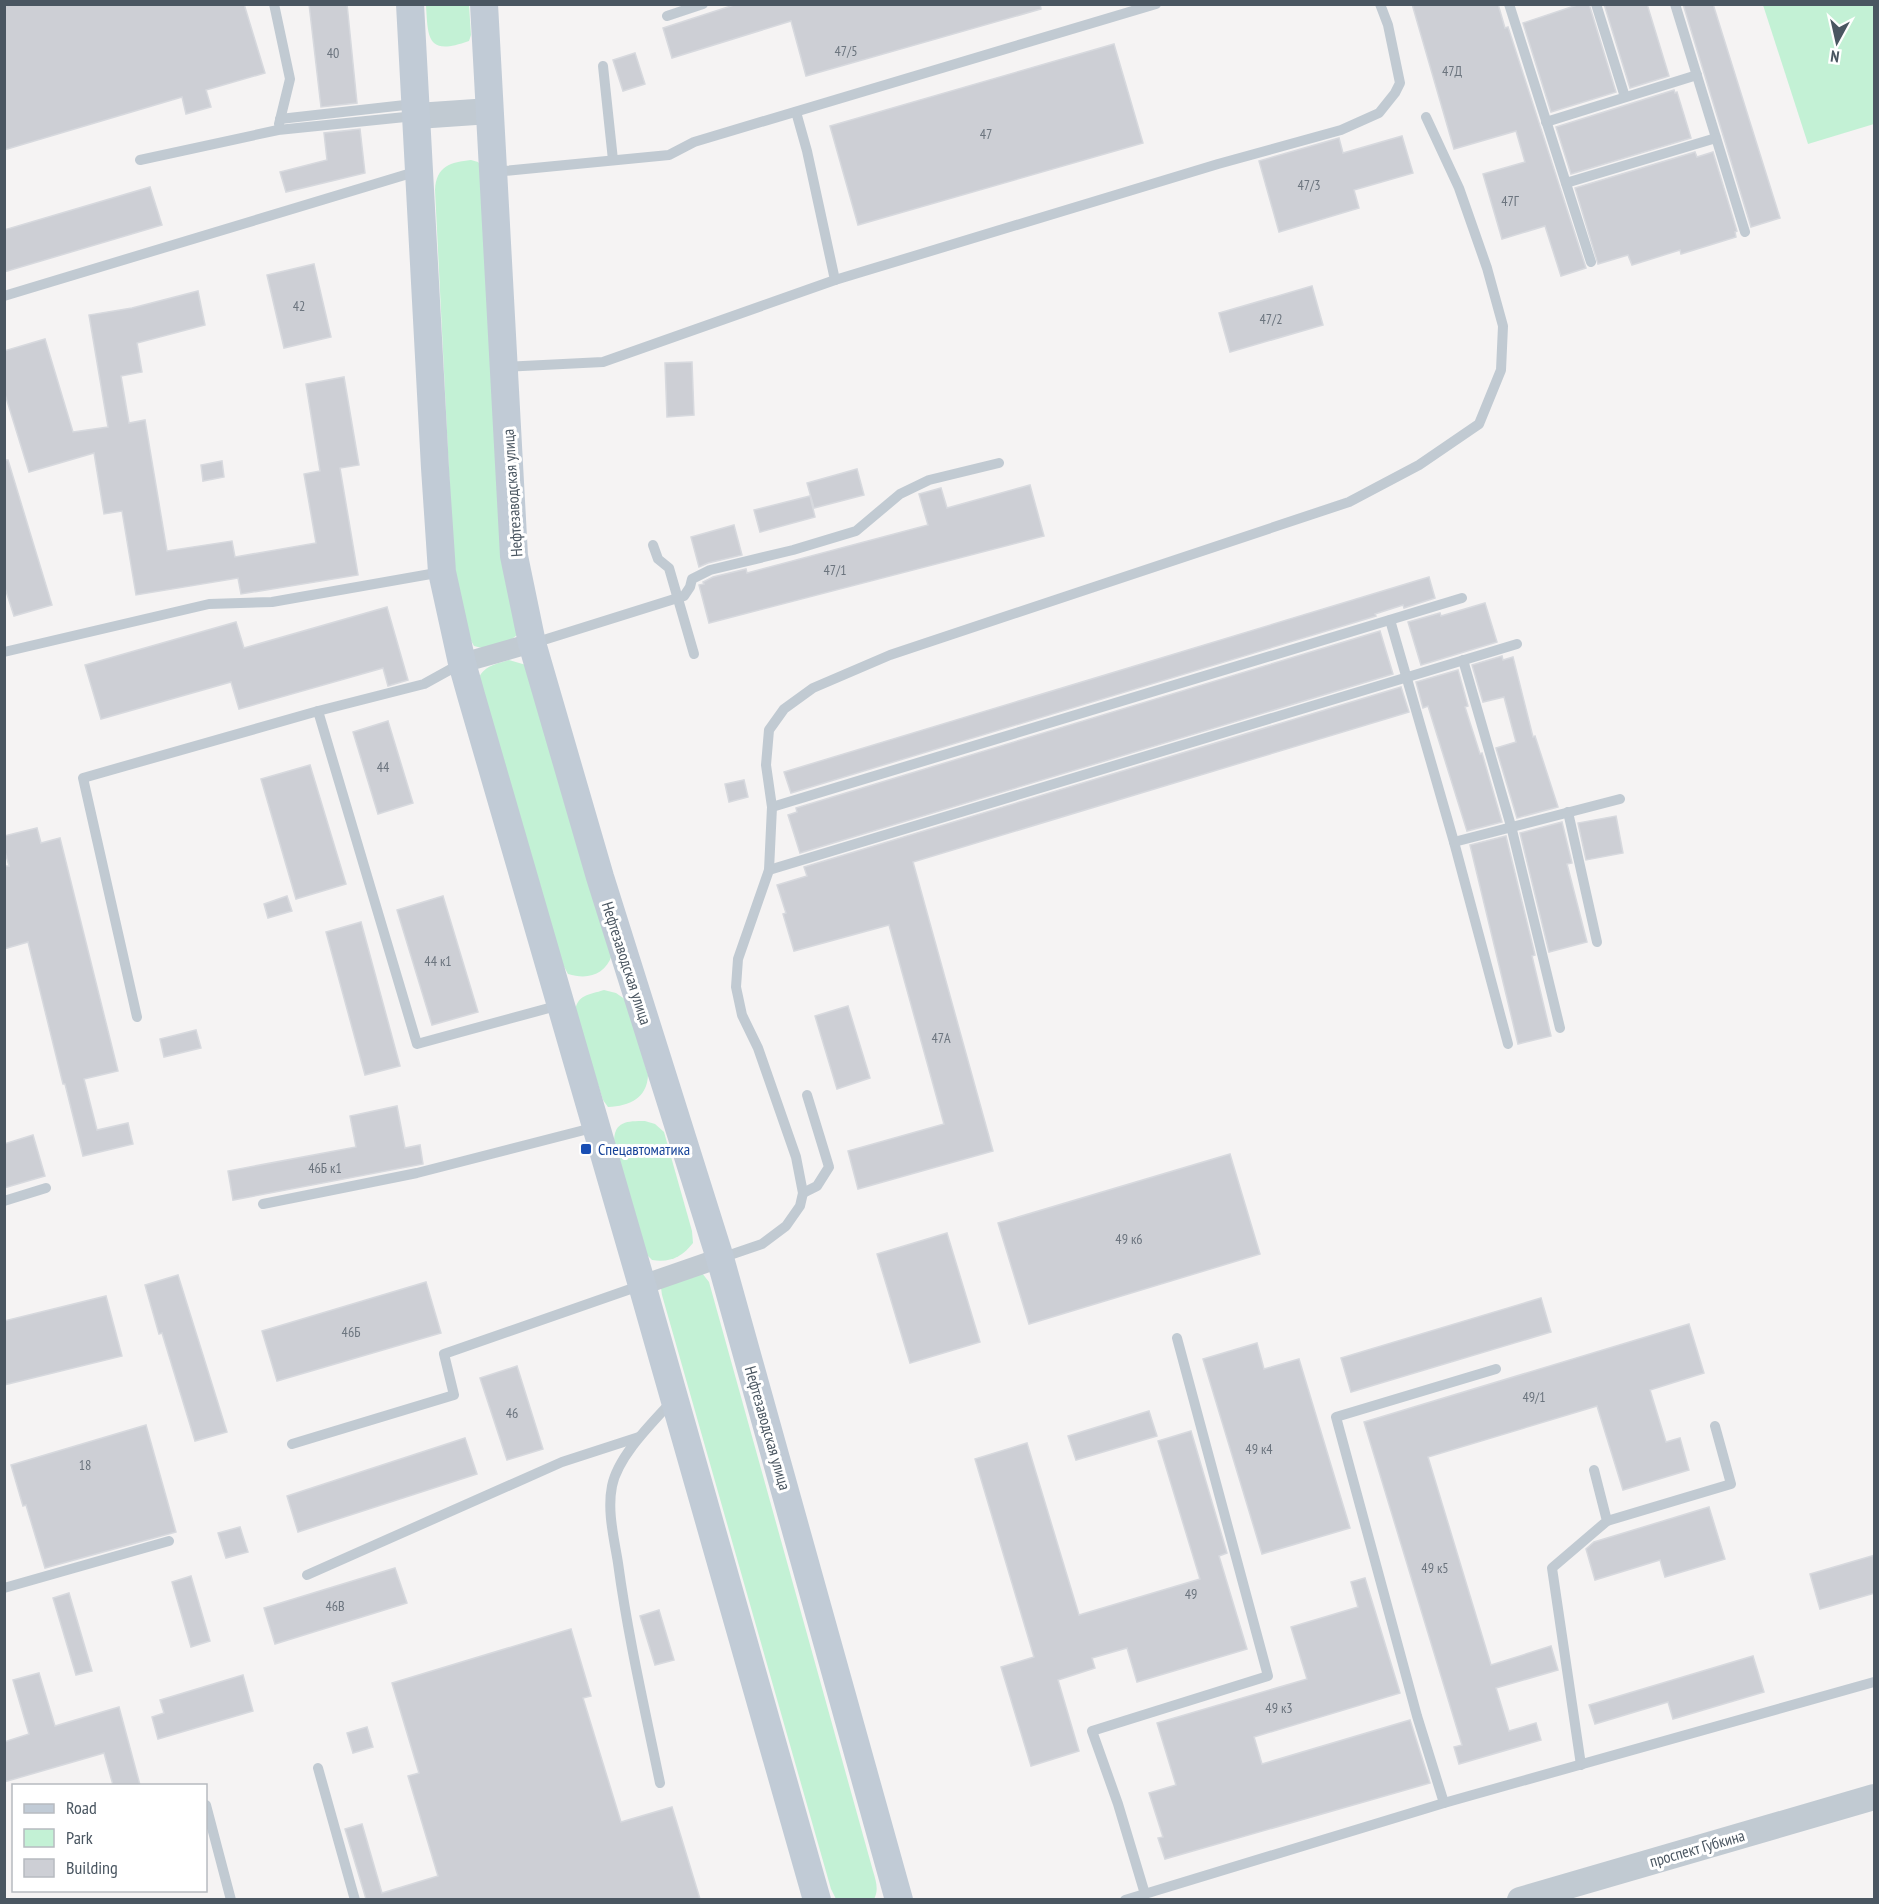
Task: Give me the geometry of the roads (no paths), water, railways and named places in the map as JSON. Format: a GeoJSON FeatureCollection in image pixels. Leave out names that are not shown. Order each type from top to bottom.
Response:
{"type":"FeatureCollection","features":[{"type":"Feature","properties":{"kind":"main road"},"geometry":{"type":"LineString","coordinates":[[410,4],[442,572],[462,663],[817,1899]]}},
{"type":"Feature","properties":{"kind":"main road","name":"Нефтезаводская улица"},"geometry":{"type":"LineString","coordinates":[[484,4],[514,556],[532,644],[600,877],[720,1258],[898,1899]]}},
{"type":"Feature","properties":{"kind":"street"},"geometry":{"type":"LineString","coordinates":[[417,110],[490,111]]}},
{"type":"Feature","properties":{"kind":"street"},"geometry":{"type":"LineString","coordinates":[[462,663],[532,644]]}},
{"type":"Feature","properties":{"kind":"street"},"geometry":{"type":"LineString","coordinates":[[642,1285],[720,1258]]}},
{"type":"Feature","properties":{"kind":"street","name":"проспект Губкина"},"geometry":{"type":"LineString","coordinates":[[1520,1899],[1875,1797]]}},
{"type":"Feature","properties":{"kind":"lane"},"geometry":{"type":"LineString","coordinates":[[274,4],[290,79],[278,130]]}},
{"type":"Feature","properties":{"kind":"lane"},"geometry":{"type":"LineString","coordinates":[[667,16],[703,4]]}},
{"type":"Feature","properties":{"kind":"lane"},"geometry":{"type":"LineString","coordinates":[[494,172],[669,154],[694,141],[1156,4]]}},
{"type":"Feature","properties":{"kind":"lane"},"geometry":{"type":"LineString","coordinates":[[504,367],[603,362],[835,280],[1218,164],[1341,130],[1379,113],[1400,83],[1388,25],[1380,4]]}},
{"type":"Feature","properties":{"kind":"lane"},"geometry":{"type":"LineString","coordinates":[[1509,4],[1591,262]]}},
{"type":"Feature","properties":{"kind":"lane"},"geometry":{"type":"LineString","coordinates":[[1596,4],[1625,97]]}},
{"type":"Feature","properties":{"kind":"lane"},"geometry":{"type":"LineString","coordinates":[[1675,4],[1746,232]]}},
{"type":"Feature","properties":{"kind":"lane"},"geometry":{"type":"LineString","coordinates":[[603,66],[614,160]]}},
{"type":"Feature","properties":{"kind":"lane"},"geometry":{"type":"LineString","coordinates":[[1546,122],[1697,75]]}},
{"type":"Feature","properties":{"kind":"lane"},"geometry":{"type":"LineString","coordinates":[[280,118],[417,110]]}},
{"type":"Feature","properties":{"kind":"lane"},"geometry":{"type":"LineString","coordinates":[[140,160],[278,130],[417,110]]}},
{"type":"Feature","properties":{"kind":"lane"},"geometry":{"type":"LineString","coordinates":[[796,112],[807,151],[835,280]]}},
{"type":"Feature","properties":{"kind":"lane"},"geometry":{"type":"LineString","coordinates":[[720,1258],[762,1244],[786,1226],[800,1206],[803,1192],[796,1157],[758,1048],[742,1015],[736,987],[738,958],[769,870],[772,807],[766,765],[769,730],[784,709],[813,688],[890,655],[1349,502],[1419,465],[1479,424],[1501,370],[1503,326],[1487,268],[1459,188],[1426,117]]}},
{"type":"Feature","properties":{"kind":"lane"},"geometry":{"type":"LineString","coordinates":[[1566,183],[1716,138]]}},
{"type":"Feature","properties":{"kind":"lane"},"geometry":{"type":"LineString","coordinates":[[4,296],[420,170]]}},
{"type":"Feature","properties":{"kind":"lane"},"geometry":{"type":"LineString","coordinates":[[532,644],[684,596],[692,579],[711,570],[822,543],[856,531],[900,494],[929,480],[999,463]]}},
{"type":"Feature","properties":{"kind":"lane"},"geometry":{"type":"LineString","coordinates":[[653,545],[658,559],[669,568],[694,654]]}},
{"type":"Feature","properties":{"kind":"lane"},"geometry":{"type":"LineString","coordinates":[[4,652],[209,604],[272,602],[442,572]]}},
{"type":"Feature","properties":{"kind":"lane"},"geometry":{"type":"LineString","coordinates":[[772,807],[1462,598]]}},
{"type":"Feature","properties":{"kind":"lane"},"geometry":{"type":"LineString","coordinates":[[1390,620],[1454,842],[1508,1044]]}},
{"type":"Feature","properties":{"kind":"lane"},"geometry":{"type":"LineString","coordinates":[[769,870],[1517,644]]}},
{"type":"Feature","properties":{"kind":"lane"},"geometry":{"type":"LineString","coordinates":[[1463,660],[1511,826],[1560,1028]]}},
{"type":"Feature","properties":{"kind":"lane"},"geometry":{"type":"LineString","coordinates":[[137,1017],[83,777],[318,711],[424,684],[462,663]]}},
{"type":"Feature","properties":{"kind":"lane"},"geometry":{"type":"LineString","coordinates":[[318,711],[417,1044],[561,1005]]}},
{"type":"Feature","properties":{"kind":"lane"},"geometry":{"type":"LineString","coordinates":[[1454,842],[1620,799]]}},
{"type":"Feature","properties":{"kind":"lane"},"geometry":{"type":"LineString","coordinates":[[1568,812],[1597,942]]}},
{"type":"Feature","properties":{"kind":"lane"},"geometry":{"type":"LineString","coordinates":[[803,1192],[817,1186],[829,1167],[807,1095]]}},
{"type":"Feature","properties":{"kind":"lane"},"geometry":{"type":"LineString","coordinates":[[263,1204],[417,1173],[596,1126]]}},
{"type":"Feature","properties":{"kind":"lane"},"geometry":{"type":"LineString","coordinates":[[4,1201],[46,1188]]}},
{"type":"Feature","properties":{"kind":"lane"},"geometry":{"type":"LineString","coordinates":[[292,1444],[454,1395],[444,1354],[642,1285]]}},
{"type":"Feature","properties":{"kind":"lane"},"geometry":{"type":"LineString","coordinates":[[1145,1894],[1118,1804],[1092,1731],[1269,1676],[1177,1338]]}},
{"type":"Feature","properties":{"kind":"lane"},"geometry":{"type":"LineString","coordinates":[[1444,1803],[1417,1716],[1336,1417],[1496,1369]]}},
{"type":"Feature","properties":{"kind":"lane"},"geometry":{"type":"LineString","coordinates":[[660,1783],[625,1613],[610,1506],[612,1484],[622,1462],[639,1437],[674,1400]]}},
{"type":"Feature","properties":{"kind":"lane"},"geometry":{"type":"LineString","coordinates":[[1581,1765],[1552,1568],[1607,1521],[1731,1484],[1715,1426]]}},
{"type":"Feature","properties":{"kind":"lane"},"geometry":{"type":"LineString","coordinates":[[307,1575],[562,1462],[639,1437]]}},
{"type":"Feature","properties":{"kind":"lane"},"geometry":{"type":"LineString","coordinates":[[1594,1470],[1607,1521]]}},
{"type":"Feature","properties":{"kind":"lane"},"geometry":{"type":"LineString","coordinates":[[4,1588],[169,1541]]}},
{"type":"Feature","properties":{"kind":"lane"},"geometry":{"type":"LineString","coordinates":[[1125,1899],[1444,1803],[1875,1682]]}},
{"type":"Feature","properties":{"kind":"lane"},"geometry":{"type":"LineString","coordinates":[[318,1768],[355,1899]]}},
{"type":"Feature","properties":{"kind":"lane"},"geometry":{"type":"LineString","coordinates":[[207,1809],[231,1899]]}},
{"type":"Feature","properties":{"kind":"place","name":"Спецавтоматика"},"geometry":{"type":"Point","coordinates":[586,1149]}}]}
